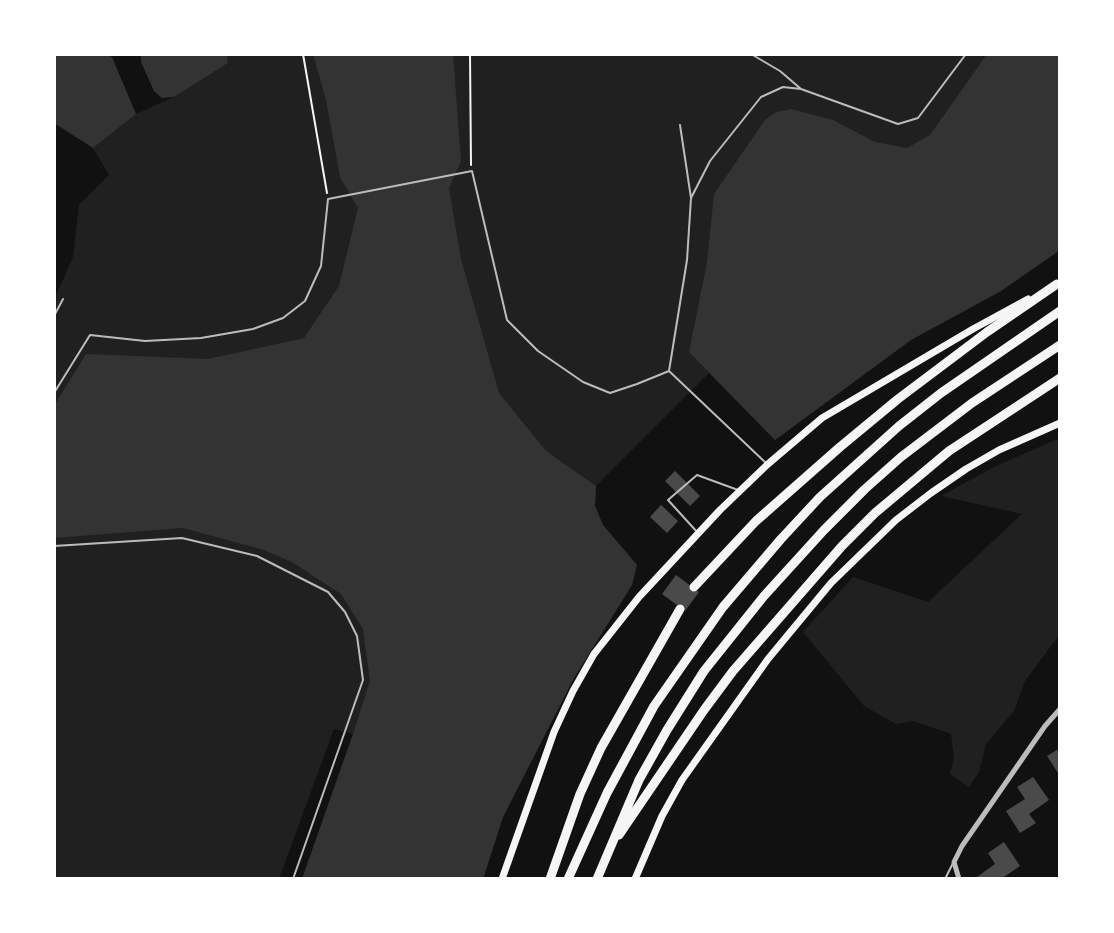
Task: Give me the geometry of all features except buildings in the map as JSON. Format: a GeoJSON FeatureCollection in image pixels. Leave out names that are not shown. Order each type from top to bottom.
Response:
{"type":"FeatureCollection","features":[{"type":"Feature","properties":{"kind":"highway"},"geometry":{"type":"LineString","coordinates":[[694,587],[756,521],[857,433],[987,332],[1058,283]]}},
{"type":"Feature","properties":{"kind":"highway"},"geometry":{"type":"LineString","coordinates":[[568,879],[607,793],[654,706],[723,607],[773,548],[820,497],[899,426],[941,393],[1060,311]]}},
{"type":"Feature","properties":{"kind":"highway"},"geometry":{"type":"LineString","coordinates":[[597,879],[639,780],[667,730],[698,681],[731,636],[792,563],[865,489],[909,451],[972,403],[1060,345]]}},
{"type":"Feature","properties":{"kind":"highway"},"geometry":{"type":"LineString","coordinates":[[608,851],[733,671],[842,546],[875,513],[949,451],[1060,378]]}},
{"type":"Feature","properties":{"kind":"highway"},"geometry":{"type":"LineString","coordinates":[[550,879],[580,794],[601,748],[680,609]]}},
{"type":"Feature","properties":{"kind":"main road"},"geometry":{"type":"LineString","coordinates":[[502,879],[554,732],[573,691],[594,654],[615,626],[667,566],[768,464],[822,418],[973,329],[1058,283]]}},
{"type":"Feature","properties":{"kind":"main road"},"geometry":{"type":"LineString","coordinates":[[635,879],[662,816],[682,780],[768,660],[831,583],[896,520],[931,493],[999,450],[1060,423]]}},
{"type":"Feature","properties":{"kind":"street"},"geometry":{"type":"LineString","coordinates":[[959,879],[954,862],[989,806],[1060,709]]}},
{"type":"Feature","properties":{"kind":"lane"},"geometry":{"type":"LineString","coordinates":[[751,54],[780,71],[801,89]]}},
{"type":"Feature","properties":{"kind":"lane"},"geometry":{"type":"LineString","coordinates":[[691,198],[710,161],[761,97],[783,87],[801,89],[898,124],[918,118],[966,54]]}},
{"type":"Feature","properties":{"kind":"lane"},"geometry":{"type":"LineString","coordinates":[[669,371],[687,260],[691,198],[680,124]]}},
{"type":"Feature","properties":{"kind":"lane"},"geometry":{"type":"LineString","coordinates":[[54,393],[90,335],[145,341],[201,338],[253,329],[283,318],[305,301],[321,266],[328,199],[471,171],[507,320],[538,351],[583,382],[610,393],[669,371]]}},
{"type":"Feature","properties":{"kind":"lane"},"geometry":{"type":"LineString","coordinates":[[54,316],[63,299]]}},
{"type":"Feature","properties":{"kind":"lane"},"geometry":{"type":"LineString","coordinates":[[669,371],[768,464]]}},
{"type":"Feature","properties":{"kind":"lane"},"geometry":{"type":"LineString","coordinates":[[699,533],[668,500],[697,475],[740,491]]}},
{"type":"Feature","properties":{"kind":"lane"},"geometry":{"type":"LineString","coordinates":[[54,546],[182,538],[257,556],[328,592],[345,612],[357,636],[363,680],[293,879]]}},
{"type":"Feature","properties":{"kind":"lane"},"geometry":{"type":"LineString","coordinates":[[945,879],[954,862]]}},
{"type":"Feature","properties":{"kind":"path"},"geometry":{"type":"LineString","coordinates":[[303,54],[328,199]]}},
{"type":"Feature","properties":{"kind":"path"},"geometry":{"type":"LineString","coordinates":[[470,54],[471,171]]}},
{"type":"Feature","properties":{"kind":"shaded area"},"geometry":{"type":"Polygon","coordinates":[[[56,54],[104,54],[112,57],[136,114],[93,148],[54,123],[54,57],[56,54]]]}},
{"type":"Feature","properties":{"kind":"shaded area"},"geometry":{"type":"Polygon","coordinates":[[[141,54],[227,54],[228,63],[174,97],[162,98],[154,91],[141,62],[141,54]]]}},
{"type":"Feature","properties":{"kind":"shaded area"},"geometry":{"type":"Polygon","coordinates":[[[227,54],[1060,54],[1060,250],[1001,291],[911,340],[775,440],[709,373],[596,486],[595,506],[603,525],[637,565],[632,585],[574,678],[503,817],[483,879],[302,879],[353,734],[334,729],[279,879],[54,879],[54,300],[73,257],[79,205],[109,175],[93,148],[136,114],[174,97],[228,63],[227,54]]]}},
{"type":"Feature","properties":{"kind":"shaded area"},"geometry":{"type":"Polygon","coordinates":[[[313,54],[453,54],[461,161],[449,188],[461,259],[499,393],[546,451],[596,486],[595,506],[603,525],[637,565],[632,585],[574,678],[503,817],[483,879],[302,879],[370,681],[363,629],[341,594],[292,562],[264,550],[183,528],[54,538],[54,406],[86,354],[208,359],[304,338],[339,286],[358,208],[340,177],[326,100],[313,54]]]}},
{"type":"Feature","properties":{"kind":"shaded area"},"geometry":{"type":"Polygon","coordinates":[[[987,54],[1060,54],[1060,250],[1001,291],[911,340],[775,440],[689,352],[707,262],[714,194],[765,120],[776,112],[791,109],[833,120],[875,142],[907,148],[930,135],[987,54]]]}},
{"type":"Feature","properties":{"kind":"shaded area"},"geometry":{"type":"Polygon","coordinates":[[[1060,438],[1060,634],[1025,681],[1014,711],[986,744],[979,772],[969,787],[950,774],[954,758],[951,734],[913,721],[896,724],[864,706],[803,632],[853,577],[928,602],[1022,514],[941,496],[994,467],[1060,438]]]}}]}
